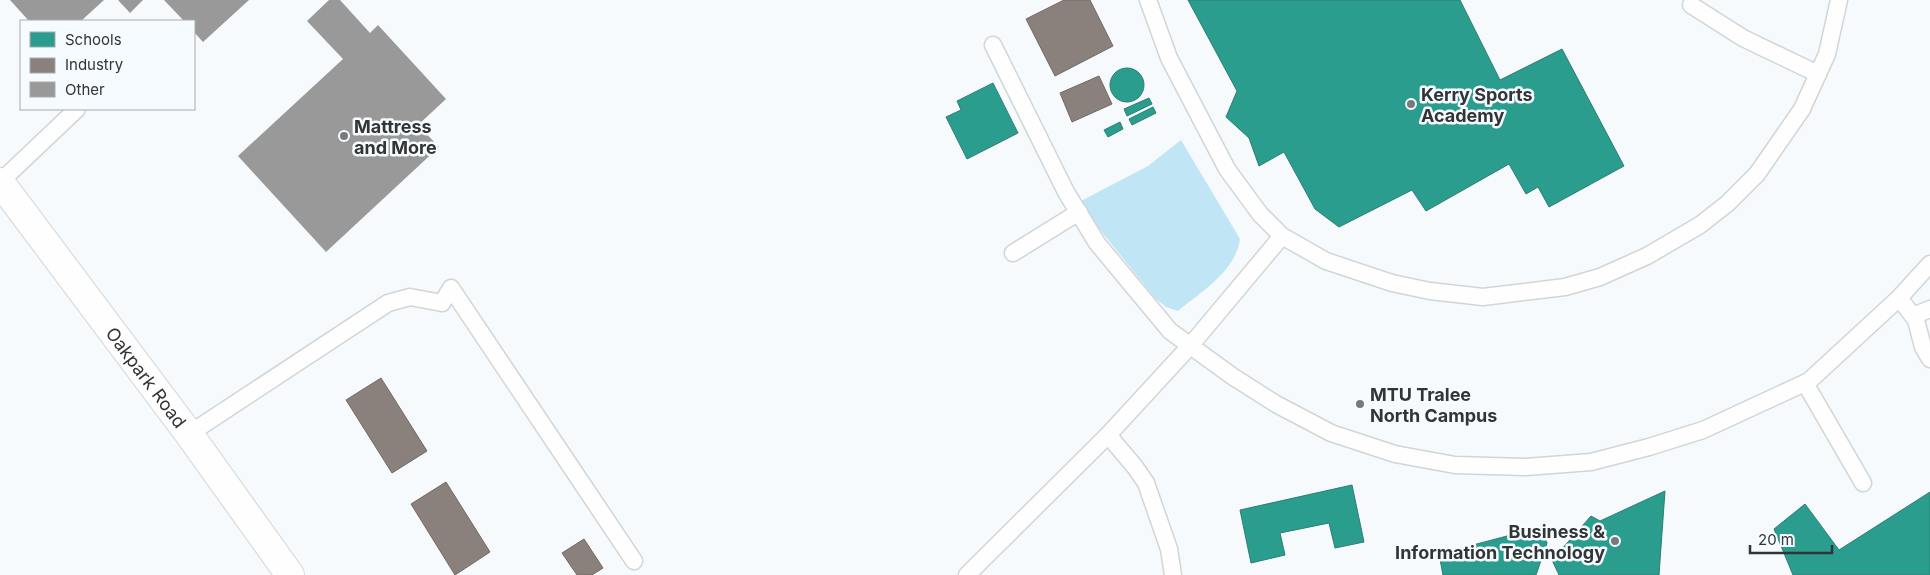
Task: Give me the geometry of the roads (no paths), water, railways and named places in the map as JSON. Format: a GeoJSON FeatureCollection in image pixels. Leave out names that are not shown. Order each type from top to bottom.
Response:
{"type":"FeatureCollection","features":[{"type":"Feature","properties":{"kind":"main road","name":"Oakpark Road"},"geometry":{"type":"LineString","coordinates":[[0,182],[189,434],[290,575]]}},
{"type":"Feature","properties":{"kind":"lane"},"geometry":{"type":"LineString","coordinates":[[1148,0],[1170,58],[1227,169],[1260,214],[1282,236],[1326,261],[1392,282],[1430,292],[1483,298],[1565,287],[1600,277],[1647,256],[1700,225],[1728,203],[1757,174],[1802,109],[1827,54],[1839,0]]}},
{"type":"Feature","properties":{"kind":"lane"},"geometry":{"type":"LineString","coordinates":[[1691,6],[1744,38],[1818,74]]}},
{"type":"Feature","properties":{"kind":"lane"},"geometry":{"type":"LineString","coordinates":[[993,46],[1066,192],[1097,243],[1170,331],[1232,376],[1276,404],[1331,433],[1395,454],[1455,465],[1526,467],[1591,462],[1649,447],[1703,430],[1805,383],[1899,298],[1930,264]]}},
{"type":"Feature","properties":{"kind":"lane"},"geometry":{"type":"LineString","coordinates":[[0,182],[76,110]]}},
{"type":"Feature","properties":{"kind":"lane"},"geometry":{"type":"LineString","coordinates":[[1013,253],[1079,212]]}},
{"type":"Feature","properties":{"kind":"lane"},"geometry":{"type":"LineString","coordinates":[[967,575],[1108,435],[1190,346],[1282,236]]}},
{"type":"Feature","properties":{"kind":"lane"},"geometry":{"type":"LineString","coordinates":[[189,434],[388,303],[410,297],[442,303],[451,288],[634,561]]}},
{"type":"Feature","properties":{"kind":"lane"},"geometry":{"type":"LineString","coordinates":[[1899,298],[1916,320],[1923,347],[1930,359]]}},
{"type":"Feature","properties":{"kind":"lane"},"geometry":{"type":"LineString","coordinates":[[1913,316],[1930,309]]}},
{"type":"Feature","properties":{"kind":"lane"},"geometry":{"type":"LineString","coordinates":[[1805,383],[1863,484]]}},
{"type":"Feature","properties":{"kind":"lane"},"geometry":{"type":"LineString","coordinates":[[1108,435],[1146,483],[1169,549],[1173,575]]}},
{"type":"Feature","properties":{"kind":"place","name":"Kerry Sports Academy"},"geometry":{"type":"Point","coordinates":[1411,104]}},
{"type":"Feature","properties":{"kind":"place","name":"Mattress and More"},"geometry":{"type":"Point","coordinates":[344,136]}},
{"type":"Feature","properties":{"kind":"place","name":"MTU Tralee North Campus"},"geometry":{"type":"Point","coordinates":[1360,404]}},
{"type":"Feature","properties":{"kind":"place","name":"Business & Information Technology"},"geometry":{"type":"Point","coordinates":[1615,541]}}]}
